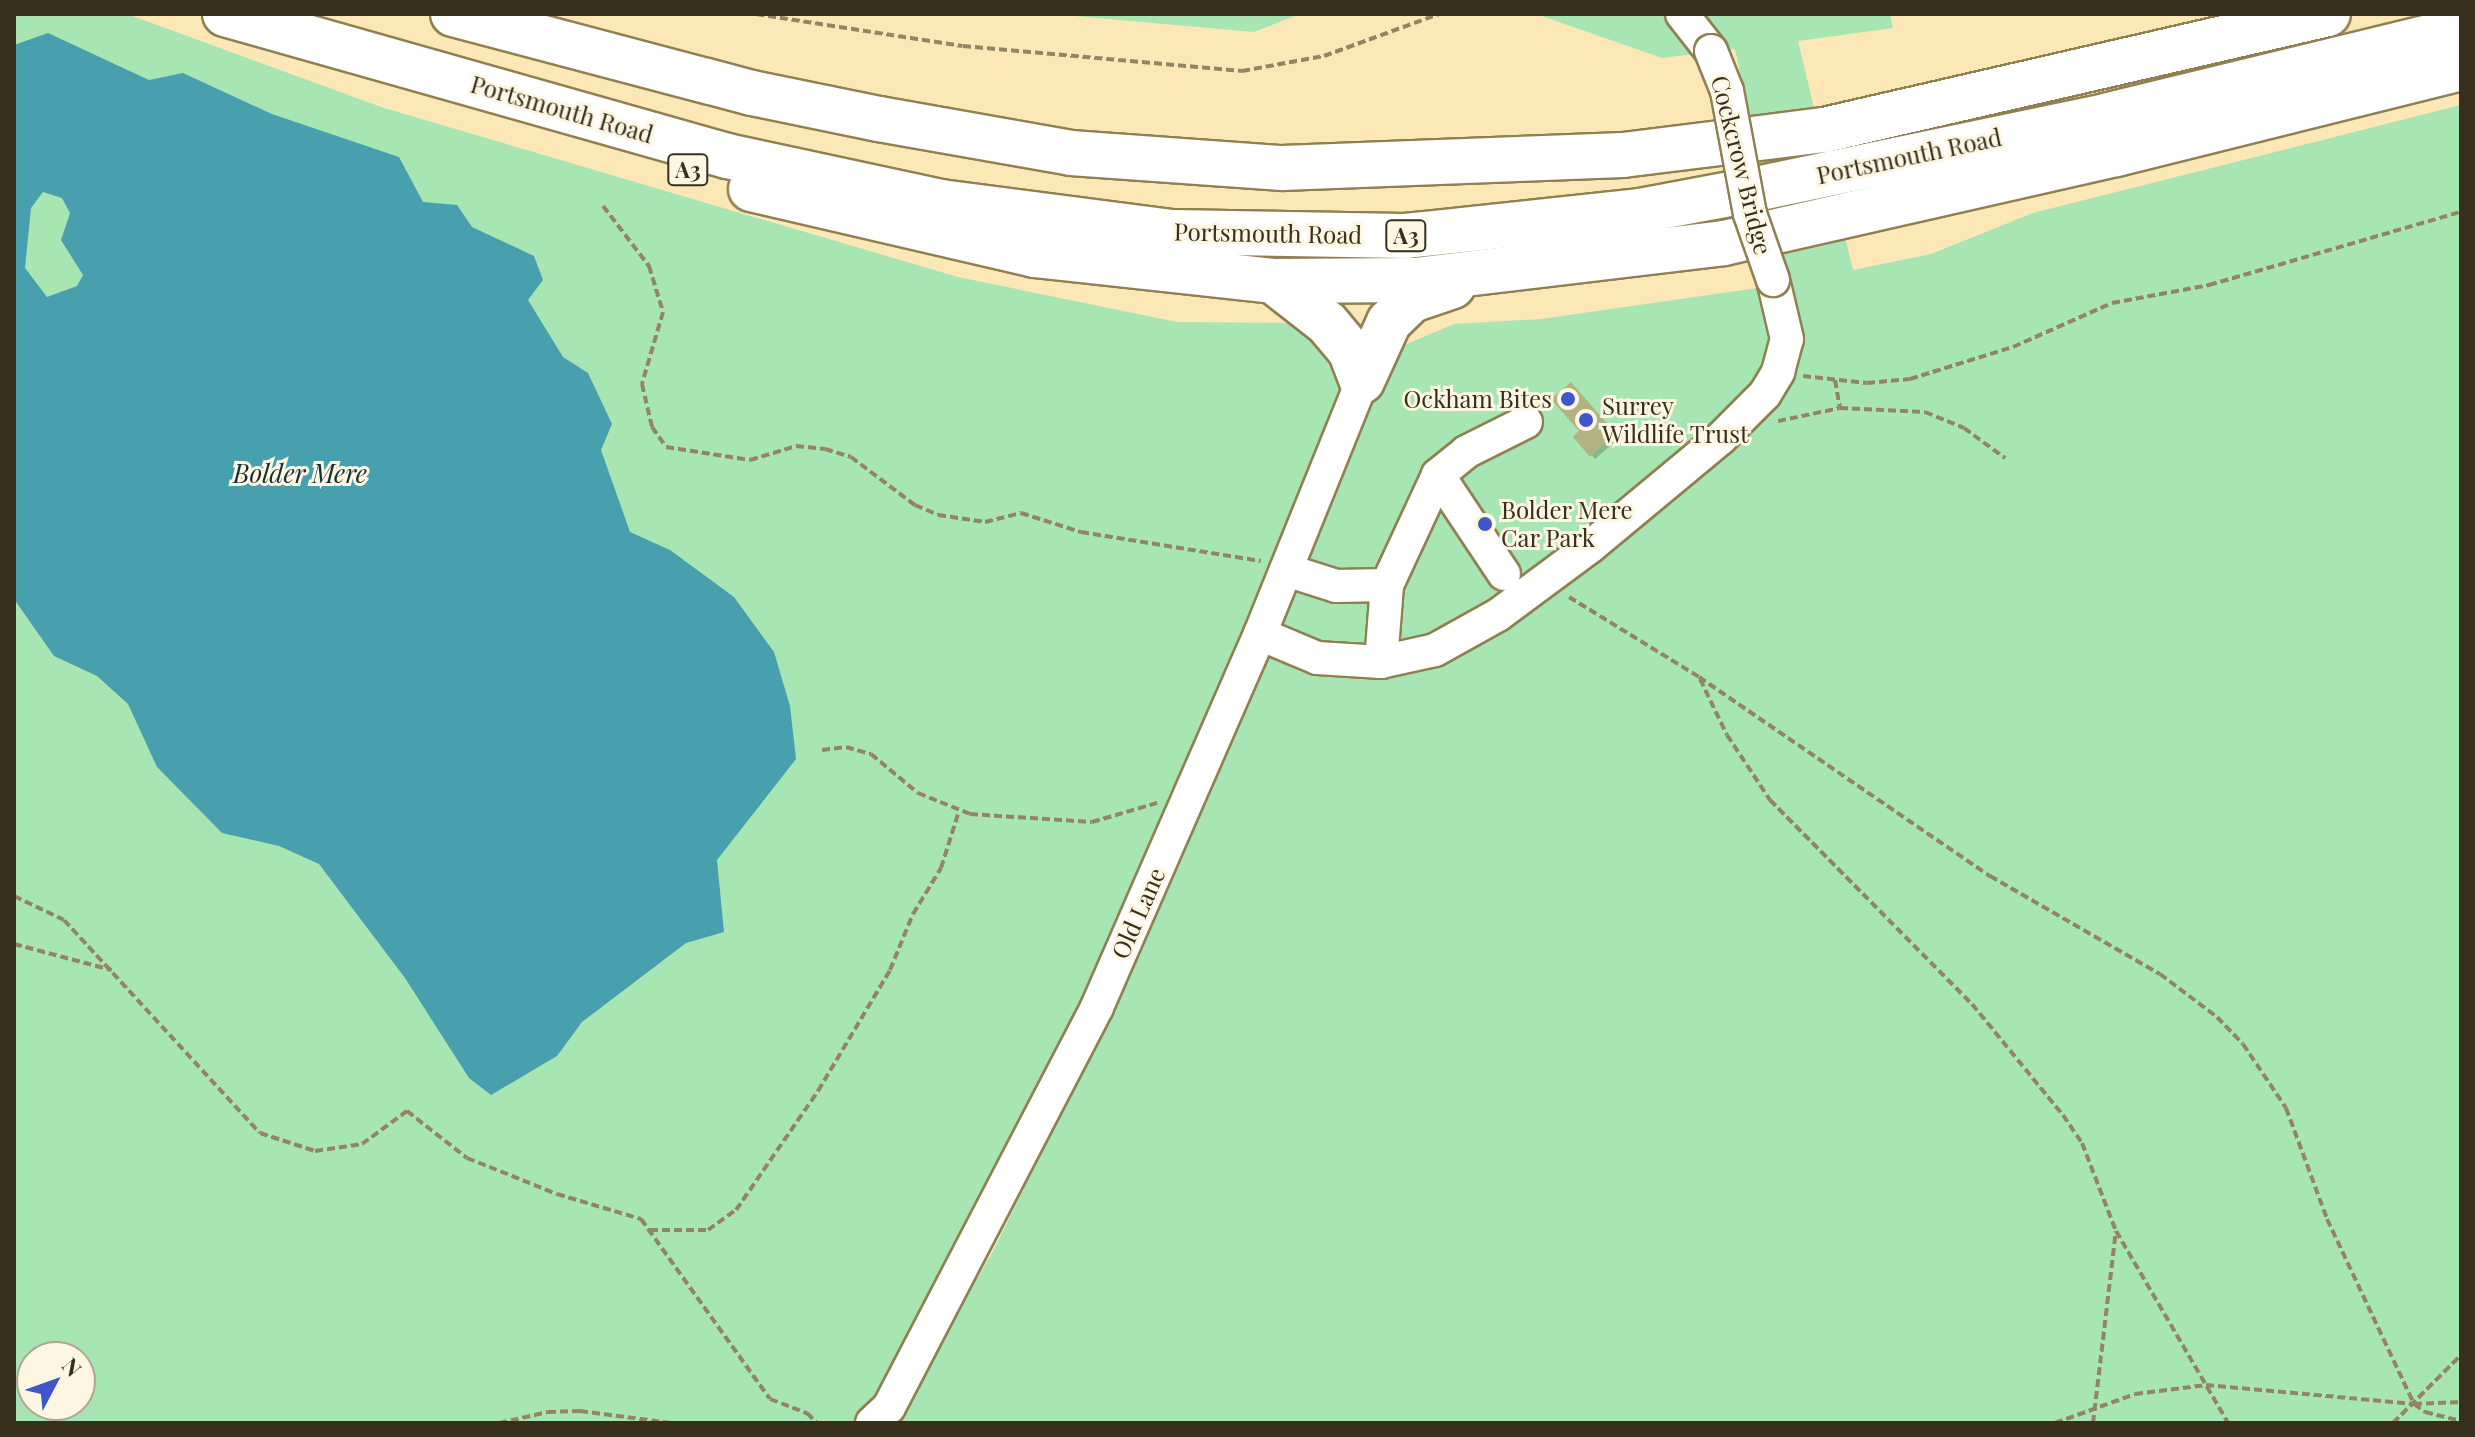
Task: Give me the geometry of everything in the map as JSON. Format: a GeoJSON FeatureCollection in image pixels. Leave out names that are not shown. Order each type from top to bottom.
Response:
{"type":"FeatureCollection","features":[{"type":"Feature","properties":{"kind":"highway","name":"Portsmouth Road"},"geometry":{"type":"LineString","coordinates":[[225,14],[351,53],[513,93],[727,156],[941,202],[1172,232],[1405,236],[1639,211],[1756,189],[2109,115],[2461,29]]}},
{"type":"Feature","properties":{"kind":"highway","name":"Portsmouth Road"},"geometry":{"type":"LineString","coordinates":[[453,14],[752,93],[879,119],[1071,153],[1282,168],[1623,155],[1824,130],[2129,63],[2328,14]]}},
{"type":"Feature","properties":{"kind":"highway"},"geometry":{"type":"LineString","coordinates":[[2235,35],[2279,14]]}},
{"type":"Feature","properties":{"kind":"highway","name":"A3"},"geometry":{"type":"LineString","coordinates":[[351,53],[541,124],[839,213],[1034,255],[1273,281],[1415,280],[1489,274],[1695,247],[1823,222],[2461,68]]}},
{"type":"Feature","properties":{"kind":"highway","name":"A3"},"geometry":{"type":"LineString","coordinates":[[1362,381],[1389,322],[1412,300],[1489,274]]}},
{"type":"Feature","properties":{"kind":"highway"},"geometry":{"type":"LineString","coordinates":[[1273,281],[1327,323],[1350,350],[1362,381]]}},
{"type":"Feature","properties":{"kind":"street","name":"Cockcrow Bridge"},"geometry":{"type":"LineString","coordinates":[[1682,14],[1711,51],[1727,91],[1750,214],[1787,331],[1778,372]]}},
{"type":"Feature","properties":{"kind":"street"},"geometry":{"type":"LineString","coordinates":[[1260,634],[1317,658],[1381,662],[1435,650],[1498,615],[1591,546],[1737,423],[1778,372]]}},
{"type":"Feature","properties":{"kind":"street","name":"Old Lane"},"geometry":{"type":"LineString","coordinates":[[888,1418],[1097,1007],[1260,634],[1362,381]]}},
{"type":"Feature","properties":{"kind":"street"},"geometry":{"type":"LineString","coordinates":[[1381,662],[1387,585],[1438,475],[1466,452],[1526,422]]}},
{"type":"Feature","properties":{"kind":"street"},"geometry":{"type":"LineString","coordinates":[[1438,475],[1504,574]]}},
{"type":"Feature","properties":{"kind":"street"},"geometry":{"type":"LineString","coordinates":[[1286,570],[1336,586],[1387,585]]}},
{"type":"Feature","properties":{"kind":"path"},"geometry":{"type":"LineString","coordinates":[[756,14],[963,46],[1242,71],[1324,56],[1439,14]]}},
{"type":"Feature","properties":{"kind":"path"},"geometry":{"type":"LineString","coordinates":[[603,206],[649,266],[663,312],[642,384],[652,427],[666,447],[750,460],[796,446],[825,449],[851,457],[915,505],[938,515],[985,522],[1021,513],[1081,532],[1246,558],[1286,570]]}},
{"type":"Feature","properties":{"kind":"path"},"geometry":{"type":"LineString","coordinates":[[1778,372],[1867,383],[1922,376],[2013,347],[2112,303],[2209,285],[2461,212]]}},
{"type":"Feature","properties":{"kind":"path"},"geometry":{"type":"LineString","coordinates":[[1835,380],[1840,408]]}},
{"type":"Feature","properties":{"kind":"path"},"geometry":{"type":"LineString","coordinates":[[1737,423],[1774,422],[1840,408],[1925,412],[1964,428],[2005,458]]}},
{"type":"Feature","properties":{"kind":"path"},"geometry":{"type":"LineString","coordinates":[[1583,606],[1699,677],[1990,876],[2160,974],[2217,1017],[2243,1044],[2286,1108],[2327,1219],[2414,1404],[2425,1412],[2461,1421]]}},
{"type":"Feature","properties":{"kind":"path"},"geometry":{"type":"LineString","coordinates":[[1699,677],[1727,735],[1770,800],[1972,1004],[2063,1115],[2082,1143],[2116,1231],[2228,1423]]}},
{"type":"Feature","properties":{"kind":"path"},"geometry":{"type":"LineString","coordinates":[[822,750],[846,747],[871,754],[918,793],[959,811],[1092,822],[1141,809],[1193,785]]}},
{"type":"Feature","properties":{"kind":"path"},"geometry":{"type":"LineString","coordinates":[[650,1230],[708,1230],[736,1210],[818,1091],[890,970],[913,914],[941,868],[959,811]]}},
{"type":"Feature","properties":{"kind":"path"},"geometry":{"type":"LineString","coordinates":[[14,896],[64,920],[260,1133],[315,1151],[362,1144],[407,1111],[467,1158],[557,1194],[641,1219],[770,1399],[807,1413],[817,1423]]}},
{"type":"Feature","properties":{"kind":"path"},"geometry":{"type":"LineString","coordinates":[[14,944],[112,970]]}},
{"type":"Feature","properties":{"kind":"path"},"geometry":{"type":"LineString","coordinates":[[2093,1423],[2116,1231]]}},
{"type":"Feature","properties":{"kind":"path"},"geometry":{"type":"LineString","coordinates":[[2393,1423],[2461,1355]]}},
{"type":"Feature","properties":{"kind":"path"},"geometry":{"type":"LineString","coordinates":[[2055,1423],[2135,1394],[2206,1385],[2414,1404],[2461,1402]]}},
{"type":"Feature","properties":{"kind":"path"},"geometry":{"type":"LineString","coordinates":[[499,1423],[548,1412],[580,1411],[671,1423]]}},
{"type":"Feature","properties":{"kind":"green space"},"geometry":{"type":"Polygon","coordinates":[[[14,14],[127,14],[384,108],[958,277],[1177,322],[1302,323],[1348,384],[1101,970],[934,1302],[861,1423],[14,1423],[14,14]]]}},
{"type":"Feature","properties":{"kind":"green space"},"geometry":{"type":"Polygon","coordinates":[[[1052,14],[1300,14],[1254,32],[1052,14]]]}},
{"type":"Feature","properties":{"kind":"green space"},"geometry":{"type":"Polygon","coordinates":[[[1536,14],[1890,14],[1893,28],[1798,41],[1853,270],[1931,254],[2033,213],[2461,105],[2461,1423],[894,1423],[992,1253],[1128,978],[1291,598],[1373,385],[1404,345],[1454,324],[1541,319],[1786,284],[1735,49],[1662,58],[1536,14]]]}},
{"type":"Feature","properties":{"kind":"water","name":"Bolder Mere"},"geometry":{"type":"Polygon","coordinates":[[[48,33],[149,80],[183,73],[272,114],[399,157],[423,202],[457,205],[472,227],[534,256],[543,280],[528,300],[563,357],[588,373],[612,424],[601,450],[630,532],[670,550],[734,597],[774,652],[790,706],[796,759],[717,860],[724,932],[686,943],[582,1022],[557,1056],[491,1095],[469,1078],[405,978],[319,864],[279,846],[222,833],[157,767],[128,704],[97,676],[54,656],[14,599],[14,45],[48,33]],[[43,192],[31,208],[25,268],[47,297],[77,286],[83,275],[61,240],[70,213],[62,198],[43,192]]]}},
{"type":"Feature","properties":{"kind":"building"},"geometry":{"type":"Polygon","coordinates":[[[1571,382],[1616,434],[1590,457],[1573,437],[1579,431],[1551,399],[1571,382]]]}},
{"type":"Feature","properties":{"kind":"place","name":"Ockham Bites"},"geometry":{"type":"Point","coordinates":[1568,399]}},
{"type":"Feature","properties":{"kind":"place","name":"Surrey Wildlife Trust"},"geometry":{"type":"Point","coordinates":[1586,420]}},
{"type":"Feature","properties":{"kind":"place","name":"Bolder Mere Car Park"},"geometry":{"type":"Point","coordinates":[1485,524]}}]}
